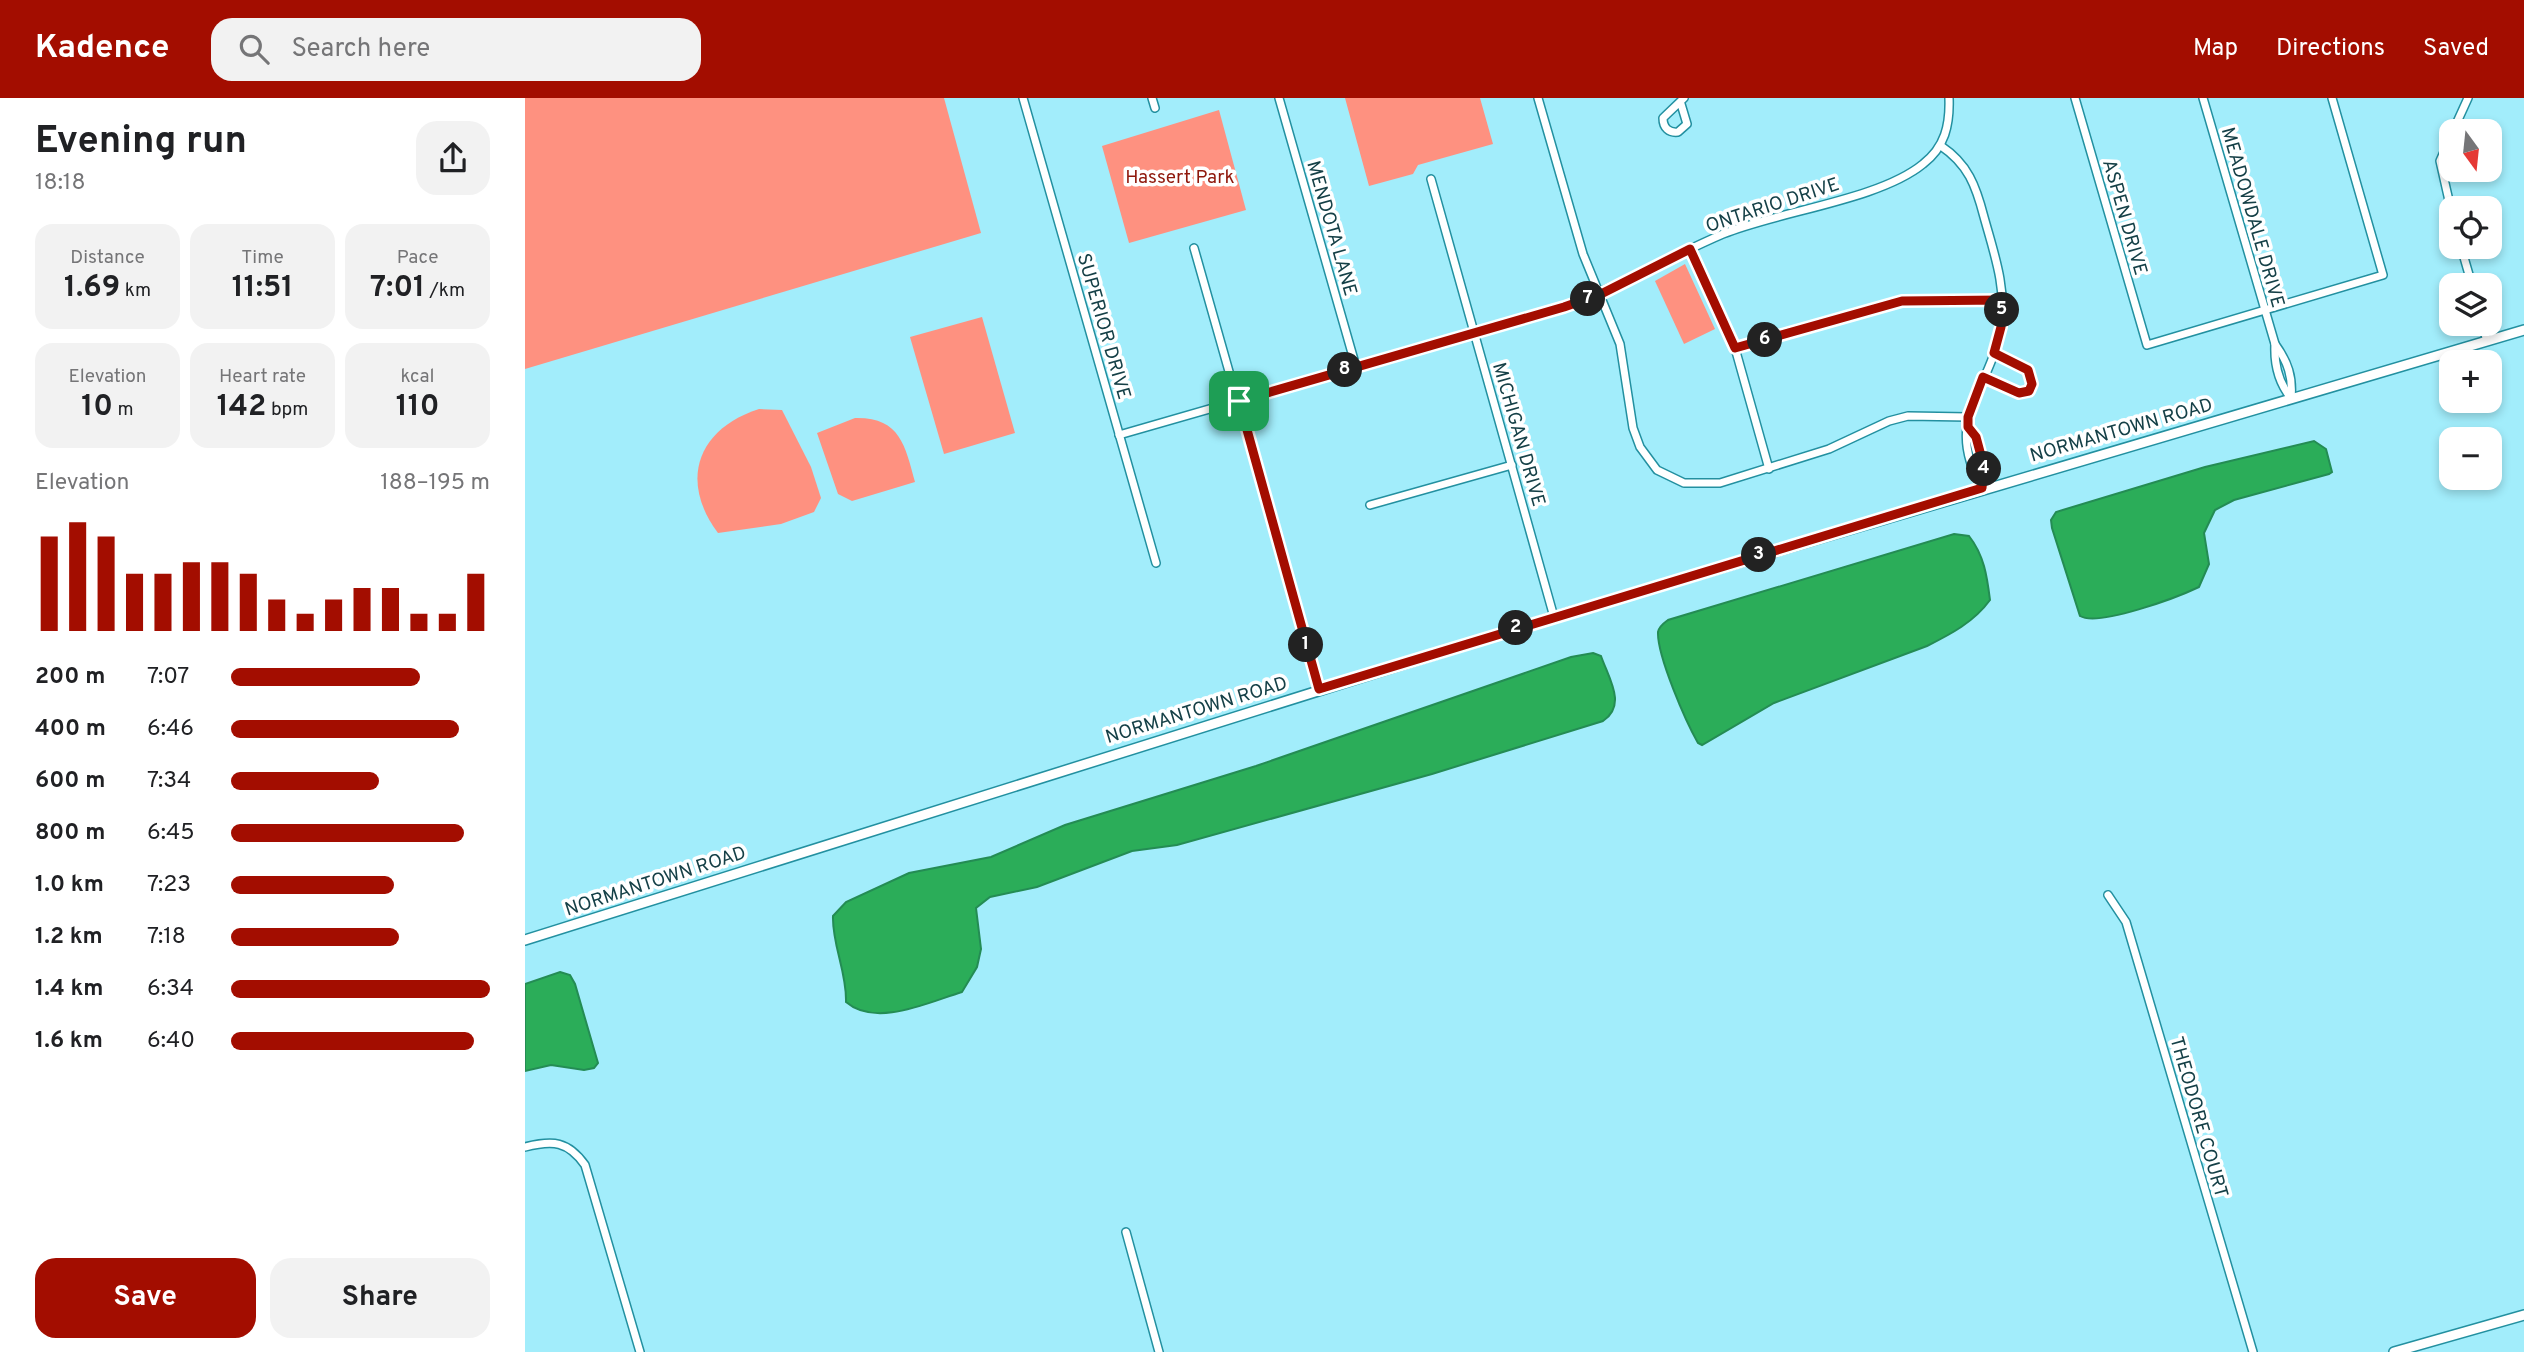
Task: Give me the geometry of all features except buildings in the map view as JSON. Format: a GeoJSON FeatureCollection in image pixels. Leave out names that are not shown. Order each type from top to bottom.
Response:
{"type":"FeatureCollection","features":[{"type":"Feature","properties":{"kind":"street","name":"SUPERIOR DRIVE"},"geometry":{"type":"LineString","coordinates":[[1023,98],[1156,563]]}},
{"type":"Feature","properties":{"kind":"street"},"geometry":{"type":"LineString","coordinates":[[1152,98],[1155,108]]}},
{"type":"Feature","properties":{"kind":"street","name":"MENDOTA LANE"},"geometry":{"type":"LineString","coordinates":[[1279,98],[1356,367]]}},
{"type":"Feature","properties":{"kind":"street"},"geometry":{"type":"LineString","coordinates":[[1538,98],[1583,254],[1620,344],[1633,428],[1648,461],[1669,478],[1691,484],[1720,483],[1829,449],[1889,421],[1908,416],[1968,417]]}},
{"type":"Feature","properties":{"kind":"street"},"geometry":{"type":"LineString","coordinates":[[1949,98],[1949,120],[1941,146],[1956,156],[1967,169],[1976,188],[2000,275],[2001,327],[1994,353],[1968,417],[1964,438],[1973,471],[1982,488]]}},
{"type":"Feature","properties":{"kind":"street","name":"ASPEN DRIVE"},"geometry":{"type":"LineString","coordinates":[[2075,98],[2147,345],[2265,310]]}},
{"type":"Feature","properties":{"kind":"street","name":"MEADOWDALE DRIVE"},"geometry":{"type":"LineString","coordinates":[[2203,98],[2275,344],[2286,358],[2293,383],[2291,398]]}},
{"type":"Feature","properties":{"kind":"street"},"geometry":{"type":"LineString","coordinates":[[2265,310],[2383,275],[2332,98]]}},
{"type":"Feature","properties":{"kind":"street"},"geometry":{"type":"LineString","coordinates":[[2458,119],[2468,98]]}},
{"type":"Feature","properties":{"kind":"street","name":"ONTARIO DRIVE"},"geometry":{"type":"LineString","coordinates":[[1119,435],[1601,294],[1725,233],[1905,177],[1941,146]]}},
{"type":"Feature","properties":{"kind":"street","name":"MICHIGAN DRIVE"},"geometry":{"type":"LineString","coordinates":[[1431,179],[1554,617]]}},
{"type":"Feature","properties":{"kind":"street"},"geometry":{"type":"LineString","coordinates":[[1194,248],[1319,689]]}},
{"type":"Feature","properties":{"kind":"street"},"geometry":{"type":"LineString","coordinates":[[1690,249],[1735,348],[1769,469]]}},
{"type":"Feature","properties":{"kind":"street"},"geometry":{"type":"LineString","coordinates":[[1735,348],[1902,301],[2002,300]]}},
{"type":"Feature","properties":{"kind":"street","name":"NORMANTOWN ROAD"},"geometry":{"type":"LineString","coordinates":[[525,939],[1554,617],[1982,488],[2524,330]]}},
{"type":"Feature","properties":{"kind":"street"},"geometry":{"type":"LineString","coordinates":[[2486,336],[2487,341]]}},
{"type":"Feature","properties":{"kind":"street"},"geometry":{"type":"LineString","coordinates":[[1983,377],[2019,393],[2029,391],[2032,384],[2028,370],[1994,353]]}},
{"type":"Feature","properties":{"kind":"street"},"geometry":{"type":"LineString","coordinates":[[1968,427],[1976,437],[1984,467],[1982,488]]}},
{"type":"Feature","properties":{"kind":"street"},"geometry":{"type":"LineString","coordinates":[[1370,505],[1511,465]]}},
{"type":"Feature","properties":{"kind":"street","name":"THEODORE COURT"},"geometry":{"type":"LineString","coordinates":[[2108,895],[2126,922],[2253,1352]]}},
{"type":"Feature","properties":{"kind":"street"},"geometry":{"type":"LineString","coordinates":[[525,1147],[561,1143],[571,1148],[585,1165],[640,1352]]}},
{"type":"Feature","properties":{"kind":"street"},"geometry":{"type":"LineString","coordinates":[[1126,1232],[1159,1352]]}},
{"type":"Feature","properties":{"kind":"street"},"geometry":{"type":"LineString","coordinates":[[2394,1352],[2524,1315]]}},
{"type":"Feature","properties":{"kind":"green space"},"geometry":{"type":"Polygon","coordinates":[[[525,98],[944,98],[981,233],[525,369],[525,98]]]}},
{"type":"Feature","properties":{"kind":"green space"},"geometry":{"type":"Polygon","coordinates":[[[1345,98],[1480,98],[1493,144],[1418,165],[1413,174],[1369,186],[1345,98]]]}},
{"type":"Feature","properties":{"kind":"green space","name":"Hassert Park"},"geometry":{"type":"Polygon","coordinates":[[[1219,110],[1246,210],[1129,243],[1102,146],[1219,110]]]}},
{"type":"Feature","properties":{"kind":"green space"},"geometry":{"type":"Polygon","coordinates":[[[1685,264],[1715,329],[1684,344],[1655,281],[1685,264]]]}},
{"type":"Feature","properties":{"kind":"green space"},"geometry":{"type":"Polygon","coordinates":[[[982,317],[1015,433],[944,454],[910,337],[982,317]]]}},
{"type":"Feature","properties":{"kind":"green space"},"geometry":{"type":"Polygon","coordinates":[[[759,409],[782,410],[811,467],[821,498],[814,512],[781,524],[718,533],[706,514],[699,494],[697,476],[701,459],[708,443],[721,430],[738,418],[759,409]]]}},
{"type":"Feature","properties":{"kind":"green space"},"geometry":{"type":"Polygon","coordinates":[[[855,418],[882,422],[891,428],[908,456],[915,482],[852,501],[838,494],[817,433],[855,418]]]}},
{"type":"Feature","properties":{"kind":"shaded area"},"geometry":{"type":"Polygon","coordinates":[[[2314,441],[2326,449],[2332,472],[2234,500],[2215,510],[2204,533],[2209,564],[2199,587],[2157,603],[2104,618],[2080,616],[2052,528],[2051,520],[2056,512],[2205,467],[2314,441]]]}},
{"type":"Feature","properties":{"kind":"shaded area"},"geometry":{"type":"Polygon","coordinates":[[[1954,534],[1969,536],[1974,543],[1988,583],[1990,600],[1969,621],[1927,646],[1774,703],[1702,745],[1698,743],[1662,657],[1658,632],[1663,624],[1668,620],[1954,534]]]}},
{"type":"Feature","properties":{"kind":"shaded area"},"geometry":{"type":"Polygon","coordinates":[[[1593,653],[1601,656],[1614,691],[1614,707],[1603,721],[1432,774],[1177,845],[1132,851],[1037,887],[990,897],[976,908],[981,949],[977,967],[962,992],[887,1013],[872,1013],[846,1002],[833,916],[846,902],[909,873],[991,857],[1065,825],[1256,766],[1571,657],[1593,653]]]}},
{"type":"Feature","properties":{"kind":"shaded area"},"geometry":{"type":"Polygon","coordinates":[[[560,972],[570,975],[575,984],[598,1063],[594,1068],[584,1070],[551,1065],[525,1071],[525,984],[560,972]]]}},
{"type":"Feature","properties":{"kind":"route"},"geometry":{"type":"LineString","coordinates":[[1690,249],[1735,348],[1902,301],[2002,300],[2001,327],[1994,353],[2028,370],[2032,378],[2029,391],[2019,393],[1983,377],[1968,417],[1968,427],[1976,437],[1984,467],[1982,488],[1319,689],[1239,401],[1564,307],[1601,294],[1690,249]]}}]}
